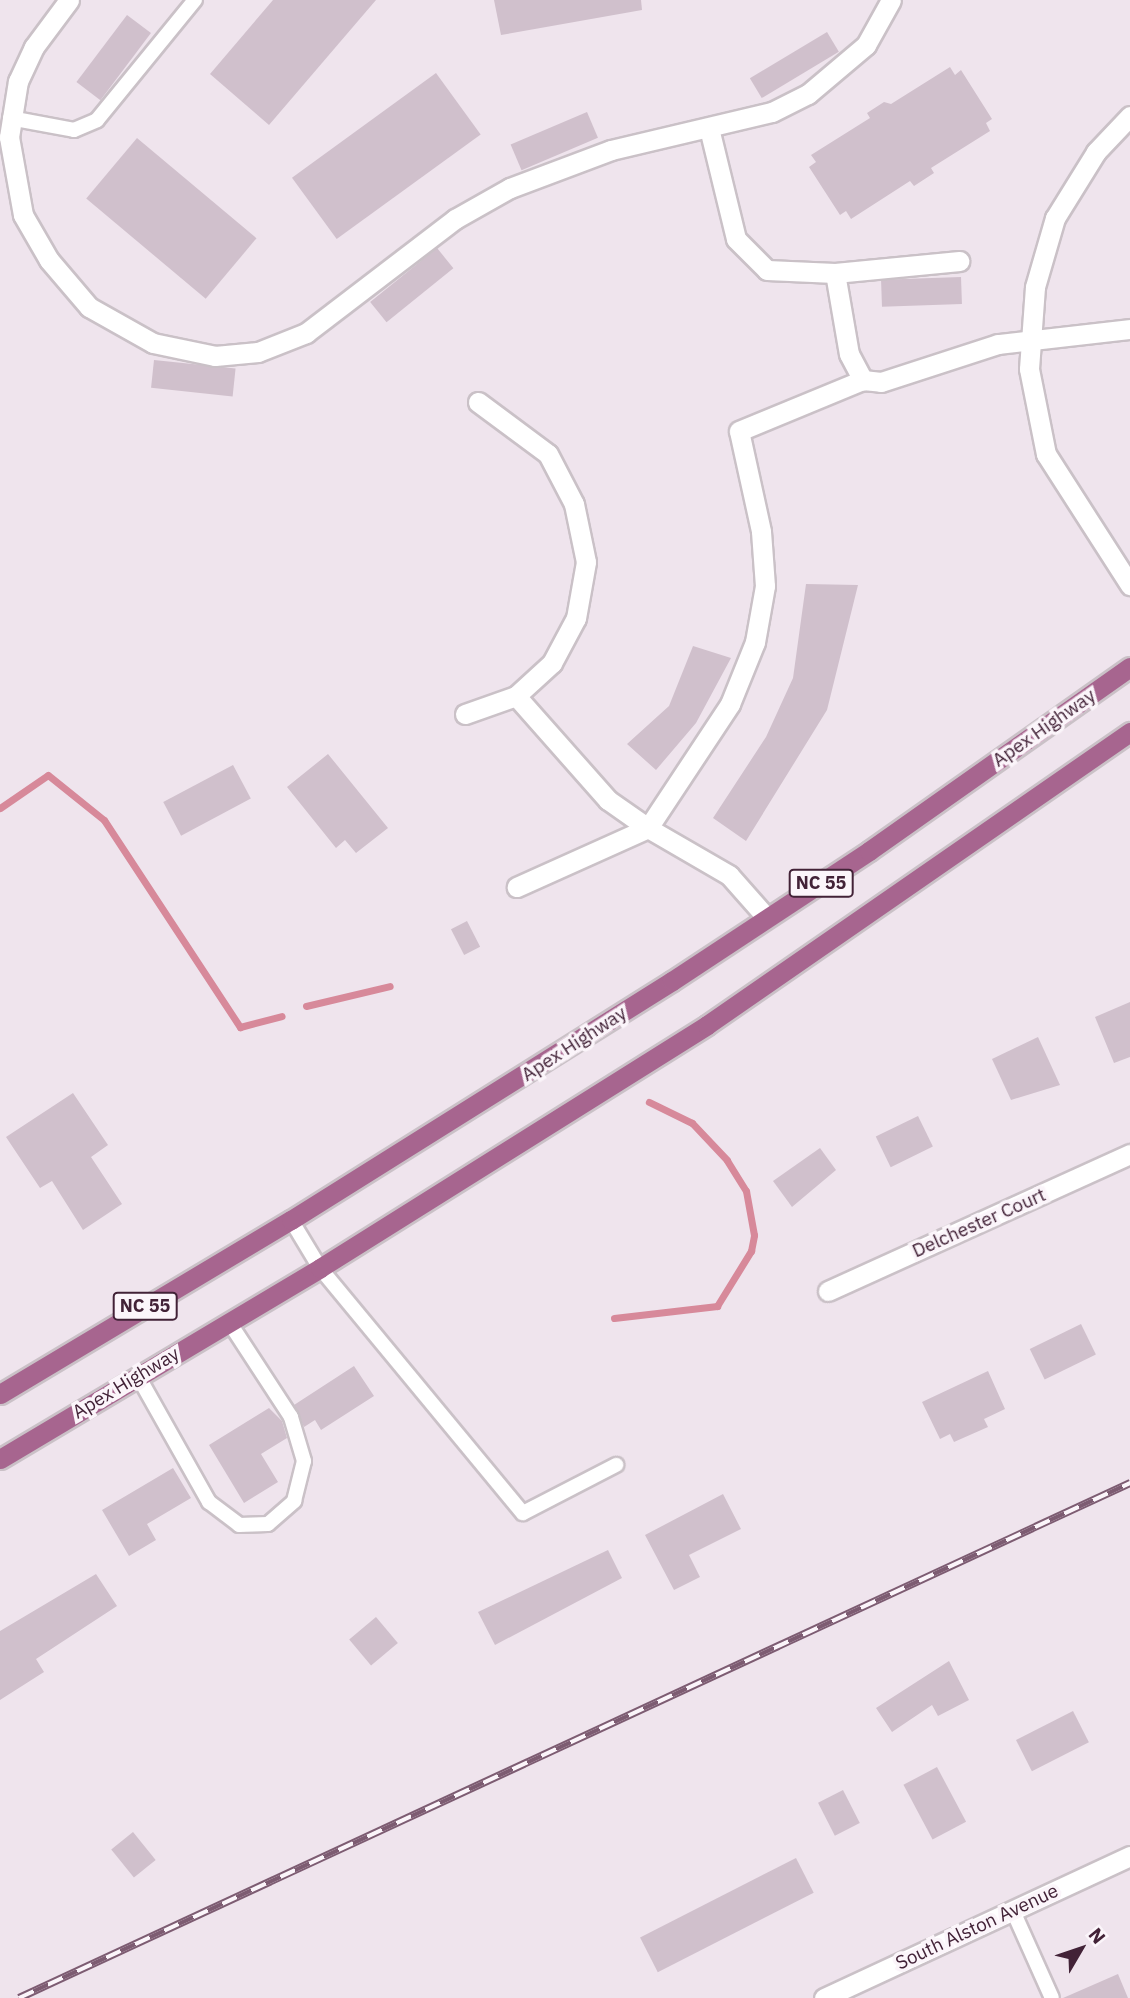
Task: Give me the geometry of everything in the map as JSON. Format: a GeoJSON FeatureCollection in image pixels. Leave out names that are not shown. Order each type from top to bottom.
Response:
{"type":"FeatureCollection","features":[{"type":"Feature","properties":{"kind":"main road","name":"Apex Highway"},"geometry":{"type":"LineString","coordinates":[[0,1394],[291,1220],[766,918],[1130,667]]}},
{"type":"Feature","properties":{"kind":"main road","name":"Apex Highway"},"geometry":{"type":"LineString","coordinates":[[0,1458],[320,1268],[707,1026],[1130,732]]}},
{"type":"Feature","properties":{"kind":"street"},"geometry":{"type":"LineString","coordinates":[[69,0],[34,47],[18,81],[10,118],[11,168],[23,215],[48,260],[89,307],[153,343],[215,356],[258,352],[306,333],[455,219],[510,188],[611,150],[772,112],[843,70],[866,45],[891,0]]}},
{"type":"Feature","properties":{"kind":"street"},"geometry":{"type":"LineString","coordinates":[[1130,116],[1090,159],[1055,218],[1035,287],[1030,338],[1032,400],[1046,454],[1130,585]]}},
{"type":"Feature","properties":{"kind":"street"},"geometry":{"type":"LineString","coordinates":[[709,128],[727,216],[748,256],[766,270],[835,273],[959,261]]}},
{"type":"Feature","properties":{"kind":"street"},"geometry":{"type":"LineString","coordinates":[[835,273],[849,354],[863,380]]}},
{"type":"Feature","properties":{"kind":"street"},"geometry":{"type":"LineString","coordinates":[[517,887],[648,828],[730,704],[755,642],[765,586],[761,531],[739,431],[863,380],[880,383],[1030,338],[1130,329]]}},
{"type":"Feature","properties":{"kind":"street"},"geometry":{"type":"LineString","coordinates":[[466,714],[516,696],[552,663],[576,618],[586,562],[574,504],[548,454],[478,402]]}},
{"type":"Feature","properties":{"kind":"street"},"geometry":{"type":"LineString","coordinates":[[516,696],[608,800],[648,828],[729,875],[766,918]]}},
{"type":"Feature","properties":{"kind":"street","name":"Delchester Court"},"geometry":{"type":"LineString","coordinates":[[828,1291],[1130,1154]]}},
{"type":"Feature","properties":{"kind":"street","name":"South Alston Avenue"},"geometry":{"type":"LineString","coordinates":[[825,1998],[1130,1856]]}},
{"type":"Feature","properties":{"kind":"lane"},"geometry":{"type":"LineString","coordinates":[[10,118],[74,130],[97,120],[195,0]]}},
{"type":"Feature","properties":{"kind":"lane"},"geometry":{"type":"LineString","coordinates":[[291,1220],[320,1268],[523,1513],[616,1465]]}},
{"type":"Feature","properties":{"kind":"lane"},"geometry":{"type":"LineString","coordinates":[[138,1376],[209,1502],[239,1525],[268,1524],[293,1501],[304,1461],[291,1417],[229,1322]]}},
{"type":"Feature","properties":{"kind":"lane"},"geometry":{"type":"LineString","coordinates":[[1013,1911],[1052,1998]]}},
{"type":"Feature","properties":{"kind":"building"},"geometry":{"type":"Polygon","coordinates":[[[273,0],[376,0],[269,125],[210,74],[273,0]]]}},
{"type":"Feature","properties":{"kind":"building"},"geometry":{"type":"Polygon","coordinates":[[[494,0],[641,0],[642,10],[501,35],[494,0]]]}},
{"type":"Feature","properties":{"kind":"building"},"geometry":{"type":"Polygon","coordinates":[[[127,15],[151,33],[100,100],[76,82],[127,15]]]}},
{"type":"Feature","properties":{"kind":"building"},"geometry":{"type":"Polygon","coordinates":[[[827,32],[839,52],[762,98],[750,78],[827,32]]]}},
{"type":"Feature","properties":{"kind":"building"},"geometry":{"type":"Polygon","coordinates":[[[950,67],[955,75],[961,70],[992,119],[986,123],[990,131],[931,168],[934,173],[914,186],[910,181],[851,219],[846,211],[840,215],[809,167],[816,162],[811,155],[870,118],[867,113],[884,102],[891,104],[950,67]]]}},
{"type":"Feature","properties":{"kind":"building"},"geometry":{"type":"Polygon","coordinates":[[[436,73],[481,134],[337,239],[292,178],[436,73]]]}},
{"type":"Feature","properties":{"kind":"building"},"geometry":{"type":"Polygon","coordinates":[[[587,112],[598,138],[522,170],[511,144],[587,112]]]}},
{"type":"Feature","properties":{"kind":"building"},"geometry":{"type":"Polygon","coordinates":[[[137,138],[257,238],[206,299],[86,199],[137,138]]]}},
{"type":"Feature","properties":{"kind":"building"},"geometry":{"type":"Polygon","coordinates":[[[437,248],[453,268],[387,322],[370,302],[437,248]]]}},
{"type":"Feature","properties":{"kind":"building"},"geometry":{"type":"Polygon","coordinates":[[[961,277],[962,304],[882,307],[881,280],[961,277]]]}},
{"type":"Feature","properties":{"kind":"building"},"geometry":{"type":"Polygon","coordinates":[[[154,360],[236,369],[233,396],[151,388],[154,360]]]}},
{"type":"Feature","properties":{"kind":"building"},"geometry":{"type":"Polygon","coordinates":[[[806,584],[858,585],[827,710],[746,841],[713,818],[766,737],[793,678],[806,584]]]}},
{"type":"Feature","properties":{"kind":"building"},"geometry":{"type":"Polygon","coordinates":[[[693,646],[731,658],[696,723],[656,770],[627,744],[669,706],[693,646]]]}},
{"type":"Feature","properties":{"kind":"building"},"geometry":{"type":"Polygon","coordinates":[[[328,754],[388,828],[356,853],[345,840],[336,848],[287,787],[328,754]]]}},
{"type":"Feature","properties":{"kind":"building"},"geometry":{"type":"Polygon","coordinates":[[[233,765],[251,799],[181,836],[163,802],[233,765]]]}},
{"type":"Feature","properties":{"kind":"building"},"geometry":{"type":"Polygon","coordinates":[[[467,921],[480,947],[464,955],[451,929],[467,921]]]}},
{"type":"Feature","properties":{"kind":"building"},"geometry":{"type":"Polygon","coordinates":[[[1130,1002],[1130,1057],[1114,1063],[1095,1017],[1130,1002]]]}},
{"type":"Feature","properties":{"kind":"building"},"geometry":{"type":"Polygon","coordinates":[[[1038,1037],[1060,1085],[1011,1100],[992,1059],[1038,1037]]]}},
{"type":"Feature","properties":{"kind":"building"},"geometry":{"type":"Polygon","coordinates":[[[73,1093],[108,1145],[91,1157],[122,1204],[83,1230],[52,1181],[40,1188],[6,1137],[73,1093]]]}},
{"type":"Feature","properties":{"kind":"building"},"geometry":{"type":"Polygon","coordinates":[[[918,1116],[933,1147],[891,1167],[876,1137],[918,1116]]]}},
{"type":"Feature","properties":{"kind":"building"},"geometry":{"type":"Polygon","coordinates":[[[820,1148],[836,1170],[792,1207],[773,1181],[820,1148]]]}},
{"type":"Feature","properties":{"kind":"building"},"geometry":{"type":"Polygon","coordinates":[[[1081,1324],[1096,1355],[1045,1380],[1030,1349],[1081,1324]]]}},
{"type":"Feature","properties":{"kind":"building"},"geometry":{"type":"Polygon","coordinates":[[[354,1366],[374,1396],[321,1430],[315,1420],[304,1427],[294,1405],[354,1366]]]}},
{"type":"Feature","properties":{"kind":"building"},"geometry":{"type":"Polygon","coordinates":[[[988,1371],[1005,1409],[984,1419],[988,1427],[954,1442],[950,1434],[940,1439],[922,1402],[988,1371]]]}},
{"type":"Feature","properties":{"kind":"building"},"geometry":{"type":"Polygon","coordinates":[[[269,1408],[282,1421],[287,1438],[261,1454],[278,1482],[244,1503],[209,1445],[269,1408]]]}},
{"type":"Feature","properties":{"kind":"building"},"geometry":{"type":"Polygon","coordinates":[[[173,1468],[191,1498],[147,1524],[156,1540],[129,1556],[102,1510],[173,1468]]]}},
{"type":"Feature","properties":{"kind":"building"},"geometry":{"type":"Polygon","coordinates":[[[723,1494],[741,1529],[689,1555],[700,1577],[674,1590],[645,1535],[723,1494]]]}},
{"type":"Feature","properties":{"kind":"building"},"geometry":{"type":"Polygon","coordinates":[[[608,1550],[622,1578],[495,1645],[478,1612],[608,1550]]]}},
{"type":"Feature","properties":{"kind":"building"},"geometry":{"type":"Polygon","coordinates":[[[96,1574],[117,1606],[36,1659],[44,1672],[0,1700],[0,1631],[96,1574]]]}},
{"type":"Feature","properties":{"kind":"building"},"geometry":{"type":"Polygon","coordinates":[[[376,1617],[398,1643],[371,1666],[349,1639],[376,1617]]]}},
{"type":"Feature","properties":{"kind":"building"},"geometry":{"type":"Polygon","coordinates":[[[949,1661],[969,1700],[938,1716],[932,1705],[892,1732],[876,1708],[949,1661]]]}},
{"type":"Feature","properties":{"kind":"building"},"geometry":{"type":"Polygon","coordinates":[[[1073,1711],[1089,1742],[1032,1771],[1016,1740],[1073,1711]]]}},
{"type":"Feature","properties":{"kind":"building"},"geometry":{"type":"Polygon","coordinates":[[[937,1767],[966,1822],[933,1840],[903,1785],[937,1767]]]}},
{"type":"Feature","properties":{"kind":"building"},"geometry":{"type":"Polygon","coordinates":[[[843,1790],[860,1823],[835,1836],[818,1803],[843,1790]]]}},
{"type":"Feature","properties":{"kind":"building"},"geometry":{"type":"Polygon","coordinates":[[[133,1832],[156,1860],[134,1878],[111,1850],[133,1832]]]}},
{"type":"Feature","properties":{"kind":"building"},"geometry":{"type":"Polygon","coordinates":[[[796,1858],[814,1893],[658,1972],[640,1937],[796,1858]]]}},
{"type":"Feature","properties":{"kind":"building"},"geometry":{"type":"Polygon","coordinates":[[[1118,1974],[1128,1998],[1063,1998],[1118,1974]]]}},
{"type":"Feature","properties":{"kind":"waterway"},"geometry":{"type":"LineString","coordinates":[[0,808],[48,775],[104,820],[240,1027],[282,1016]]}},
{"type":"Feature","properties":{"kind":"waterway"},"geometry":{"type":"LineString","coordinates":[[306,1006],[390,986]]}},
{"type":"Feature","properties":{"kind":"waterway"},"geometry":{"type":"LineString","coordinates":[[614,1318],[717,1306],[751,1251],[754,1235],[746,1191],[727,1160],[692,1123],[649,1102]]}},
{"type":"Feature","properties":{"kind":"railway"},"geometry":{"type":"LineString","coordinates":[[19,1998],[1130,1483]]}}]}
